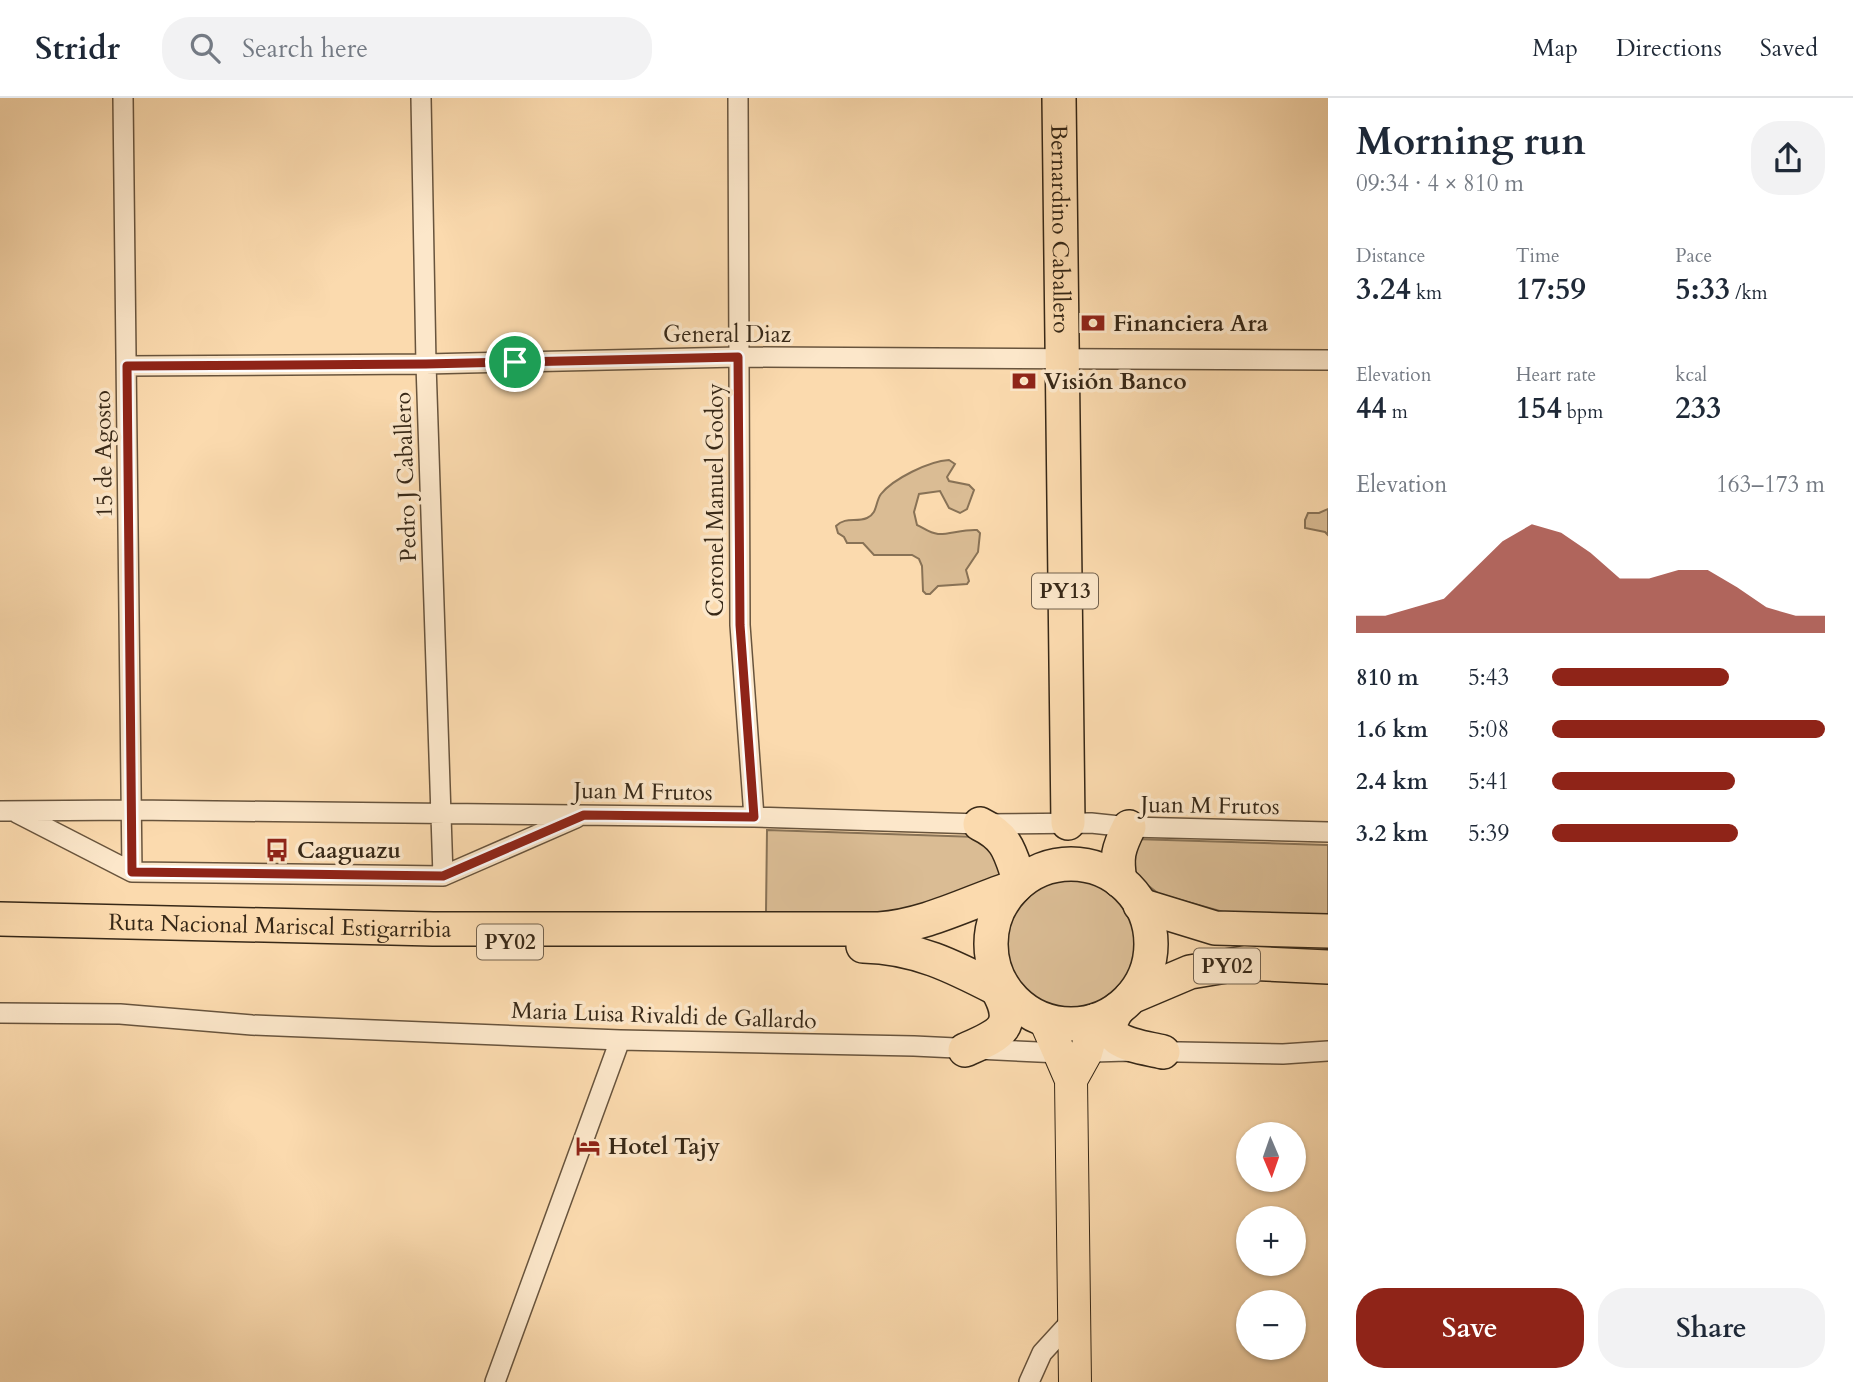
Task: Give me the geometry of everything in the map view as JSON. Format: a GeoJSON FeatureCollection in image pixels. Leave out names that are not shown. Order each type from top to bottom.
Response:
{"type":"FeatureCollection","features":[{"type":"Feature","properties":{"kind":"highway","name":"Bernardino Caballero"},"geometry":{"type":"LineString","coordinates":[[1059,98],[1068,823]]}},
{"type":"Feature","properties":{"kind":"highway"},"geometry":{"type":"LineString","coordinates":[[1021,882],[1068,823],[1124,887],[1151,936],[1151,952],[1140,983],[1115,1008],[1110,1028],[1114,1037],[1121,1041],[1163,1052]]}},
{"type":"Feature","properties":{"kind":"highway"},"geometry":{"type":"LineString","coordinates":[[980,824],[996,832],[1009,847],[1021,882]]}},
{"type":"Feature","properties":{"kind":"highway"},"geometry":{"type":"LineString","coordinates":[[1124,887],[1117,859],[1119,847],[1129,827]]}},
{"type":"Feature","properties":{"kind":"highway","name":"PY02"},"geometry":{"type":"LineString","coordinates":[[1328,931],[1215,928],[1124,887],[1097,869],[1060,865],[1043,869],[1021,882],[998,911],[991,940],[995,969],[1003,992],[1026,1010],[1045,1020],[1070,1024],[1115,1008],[1190,972],[1244,963],[1328,967]]}},
{"type":"Feature","properties":{"kind":"highway","name":"Ruta Nacional Mariscal Estigarribia"},"geometry":{"type":"LineString","coordinates":[[0,919],[433,929],[879,929],[903,927],[930,920],[1021,882]]}},
{"type":"Feature","properties":{"kind":"highway","name":"Ruta Nacional Mariscal Estigarribia"},"geometry":{"type":"LineString","coordinates":[[0,936],[888,947],[922,954],[1003,992]]}},
{"type":"Feature","properties":{"kind":"highway"},"geometry":{"type":"LineString","coordinates":[[965,1050],[997,1034],[1004,1026],[1007,1014],[1003,992]]}},
{"type":"Feature","properties":{"kind":"main road"},"geometry":{"type":"LineString","coordinates":[[1072,1062],[1115,1008]]}},
{"type":"Feature","properties":{"kind":"main road"},"geometry":{"type":"LineString","coordinates":[[1045,1020],[1072,1062],[1075,1382]]}},
{"type":"Feature","properties":{"kind":"street","name":"15 de Agosto"},"geometry":{"type":"LineString","coordinates":[[124,98],[132,872]]}},
{"type":"Feature","properties":{"kind":"street","name":"Pedro J Caballero"},"geometry":{"type":"LineString","coordinates":[[421,98],[426,364],[443,876]]}},
{"type":"Feature","properties":{"kind":"street","name":"Coronel Manuel Godoy"},"geometry":{"type":"LineString","coordinates":[[738,98],[740,625],[754,817]]}},
{"type":"Feature","properties":{"kind":"street","name":"General Diaz"},"geometry":{"type":"LineString","coordinates":[[127,366],[426,364],[738,357],[1328,360]]}},
{"type":"Feature","properties":{"kind":"street","name":"Juan M Frutos"},"geometry":{"type":"LineString","coordinates":[[7,811],[754,817],[980,824],[1068,823],[1328,832]]}},
{"type":"Feature","properties":{"kind":"street"},"geometry":{"type":"LineString","coordinates":[[7,811],[132,872],[443,876],[584,815]]}},
{"type":"Feature","properties":{"kind":"street","name":"Maria Luisa Rivaldi de Gallardo"},"geometry":{"type":"LineString","coordinates":[[0,1013],[120,1014],[252,1026],[620,1040],[914,1046],[1072,1062],[1127,1051],[1283,1054],[1328,1051]]}},
{"type":"Feature","properties":{"kind":"street"},"geometry":{"type":"LineString","coordinates":[[495,1382],[620,1040]]}},
{"type":"Feature","properties":{"kind":"street"},"geometry":{"type":"LineString","coordinates":[[1029,1382],[1042,1353],[1074,1318]]}},
{"type":"Feature","properties":{"kind":"shaded area"},"geometry":{"type":"Polygon","coordinates":[[[949,460],[955,464],[947,477],[949,481],[969,485],[974,490],[967,509],[960,513],[949,508],[940,491],[919,494],[914,512],[917,525],[938,534],[977,530],[980,533],[978,552],[966,570],[969,581],[967,584],[938,586],[930,594],[926,594],[923,591],[922,566],[919,559],[912,555],[874,555],[863,543],[847,543],[838,533],[836,526],[844,521],[871,516],[881,494],[887,488],[922,467],[949,460]]]}},
{"type":"Feature","properties":{"kind":"shaded area"},"geometry":{"type":"Polygon","coordinates":[[[1328,509],[1328,535],[1305,528],[1308,513],[1319,513],[1328,509]]]}},
{"type":"Feature","properties":{"kind":"shaded area"},"geometry":{"type":"Polygon","coordinates":[[[767,830],[978,837],[997,854],[1000,877],[908,913],[881,915],[766,912],[767,830]]]}},
{"type":"Feature","properties":{"kind":"shaded area"},"geometry":{"type":"Polygon","coordinates":[[[1134,839],[1328,845],[1328,922],[1245,918],[1159,894],[1137,877],[1128,864],[1134,839]]]}},
{"type":"Feature","properties":{"kind":"shaded area"},"geometry":{"type":"Polygon","coordinates":[[[1071,876],[1097,881],[1118,896],[1133,917],[1138,943],[1133,969],[1118,990],[1097,1005],[1071,1010],[1045,1005],[1024,990],[1009,969],[1004,943],[1009,917],[1024,896],[1045,881],[1071,876]]]}},
{"type":"Feature","properties":{"kind":"place","name":"Financiera Ara"},"geometry":{"type":"Point","coordinates":[1093,323]}},
{"type":"Feature","properties":{"kind":"place","name":"Visión Banco"},"geometry":{"type":"Point","coordinates":[1024,381]}},
{"type":"Feature","properties":{"kind":"place","name":"Caaguazu"},"geometry":{"type":"Point","coordinates":[277,850]}},
{"type":"Feature","properties":{"kind":"place","name":"Hotel Tajy"},"geometry":{"type":"Point","coordinates":[588,1146]}},
{"type":"Feature","properties":{"kind":"route"},"geometry":{"type":"LineString","coordinates":[[738,357],[740,625],[754,817],[584,815],[443,876],[132,872],[127,366],[515,362],[738,357]]}}]}
